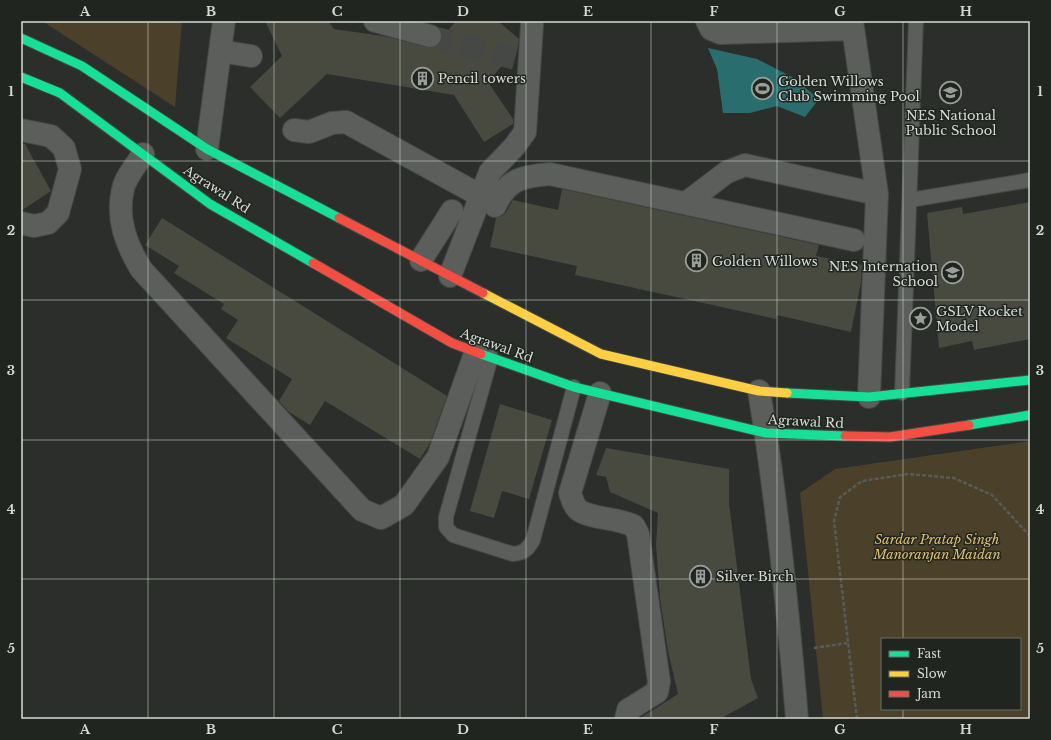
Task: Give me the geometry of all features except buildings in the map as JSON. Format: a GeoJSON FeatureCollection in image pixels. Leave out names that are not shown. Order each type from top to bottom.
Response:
{"type":"FeatureCollection","features":[{"type":"Feature","properties":{"kind":"street"},"geometry":{"type":"LineString","coordinates":[[207,149],[224,21]]}},
{"type":"Feature","properties":{"kind":"street"},"geometry":{"type":"LineString","coordinates":[[375,21],[430,36]]}},
{"type":"Feature","properties":{"kind":"street"},"geometry":{"type":"LineString","coordinates":[[707,21],[711,29],[721,33],[852,25],[876,194],[869,397]]}},
{"type":"Feature","properties":{"kind":"street"},"geometry":{"type":"LineString","coordinates":[[450,276],[484,203],[490,172],[514,147],[525,132],[522,61],[532,26]]}},
{"type":"Feature","properties":{"kind":"street","name":"Agrawal Rd"},"geometry":{"type":"LineString","coordinates":[[21,38],[82,66],[207,149],[601,354],[759,391],[869,397],[1030,380]]}},
{"type":"Feature","properties":{"kind":"street"},"geometry":{"type":"LineString","coordinates":[[220,50],[251,56]]}},
{"type":"Feature","properties":{"kind":"street","name":"Agrawal Rd"},"geometry":{"type":"LineString","coordinates":[[21,77],[60,93],[210,204],[452,343],[574,387],[766,433],[890,438],[1030,415]]}},
{"type":"Feature","properties":{"kind":"street"},"geometry":{"type":"LineString","coordinates":[[294,130],[309,132],[332,123],[346,122],[484,203]]}},
{"type":"Feature","properties":{"kind":"street"},"geometry":{"type":"LineString","coordinates":[[21,130],[50,136],[64,148],[70,169],[58,212],[48,223],[34,226],[21,223]]}},
{"type":"Feature","properties":{"kind":"street"},"geometry":{"type":"LineString","coordinates":[[143,154],[123,188],[121,221],[130,250],[141,269],[362,510],[381,518],[404,505],[438,457],[484,354]]}},
{"type":"Feature","properties":{"kind":"street"},"geometry":{"type":"LineString","coordinates":[[686,204],[728,172],[745,165],[876,194]]}},
{"type":"Feature","properties":{"kind":"street"},"geometry":{"type":"LineString","coordinates":[[484,203],[526,176],[550,174],[854,240]]}},
{"type":"Feature","properties":{"kind":"street"},"geometry":{"type":"LineString","coordinates":[[420,260],[452,211]]}},
{"type":"Feature","properties":{"kind":"street"},"geometry":{"type":"LineString","coordinates":[[759,391],[766,433],[791,651],[797,719]]}},
{"type":"Feature","properties":{"kind":"street"},"geometry":{"type":"LineString","coordinates":[[600,393],[570,493],[574,504],[581,512],[625,522],[634,526],[638,534],[659,682],[657,692],[628,710],[626,719]]}},
{"type":"Feature","properties":{"kind":"lane"},"geometry":{"type":"LineString","coordinates":[[902,393],[916,21]]}},
{"type":"Feature","properties":{"kind":"lane"},"geometry":{"type":"LineString","coordinates":[[910,200],[1030,180]]}},
{"type":"Feature","properties":{"kind":"lane"},"geometry":{"type":"LineString","coordinates":[[484,354],[446,517],[446,527],[452,535],[514,554],[522,553],[529,548],[533,540],[574,387]]}},
{"type":"Feature","properties":{"kind":"path"},"geometry":{"type":"LineString","coordinates":[[857,719],[834,522],[840,497],[862,481],[908,474],[954,478],[992,495],[1030,536]]}},
{"type":"Feature","properties":{"kind":"path"},"geometry":{"type":"LineString","coordinates":[[791,651],[847,643]]}},
{"type":"Feature","properties":{"kind":"green space"},"geometry":{"type":"Polygon","coordinates":[[[42,21],[182,21],[175,107],[42,21]]]}},
{"type":"Feature","properties":{"kind":"green space","name":"Sardar Pratap Singh Manoranjan Maidan"},"geometry":{"type":"Polygon","coordinates":[[[1030,441],[1030,719],[823,719],[800,493],[835,469],[1030,441]]]}},
{"type":"Feature","properties":{"kind":"water","name":"Golden Willows Club Swimming Pool"},"geometry":{"type":"Polygon","coordinates":[[[708,48],[757,59],[792,77],[819,99],[805,117],[777,106],[750,113],[723,113],[717,69],[708,48]]]}},
{"type":"Feature","properties":{"kind":"tunnel"},"geometry":{"type":"LineString","coordinates":[[430,36],[515,59]]}},
{"type":"Feature","properties":{"kind":"traffic: fast"},"geometry":{"type":"LineString","coordinates":[[21,38],[82,66],[207,149],[339,218]]}},
{"type":"Feature","properties":{"kind":"traffic: fast"},"geometry":{"type":"LineString","coordinates":[[21,77],[60,93],[210,204],[313,263]]}},
{"type":"Feature","properties":{"kind":"traffic: fast"},"geometry":{"type":"LineString","coordinates":[[481,354],[574,387],[766,433],[845,436]]}},
{"type":"Feature","properties":{"kind":"traffic: fast"},"geometry":{"type":"LineString","coordinates":[[787,393],[869,397],[1030,380]]}},
{"type":"Feature","properties":{"kind":"traffic: fast"},"geometry":{"type":"LineString","coordinates":[[969,425],[1030,415]]}},
{"type":"Feature","properties":{"kind":"traffic: slow"},"geometry":{"type":"LineString","coordinates":[[483,293],[601,354],[759,391],[787,393]]}},
{"type":"Feature","properties":{"kind":"traffic: jam"},"geometry":{"type":"LineString","coordinates":[[339,218],[483,293]]}},
{"type":"Feature","properties":{"kind":"traffic: jam"},"geometry":{"type":"LineString","coordinates":[[313,263],[452,343],[481,354]]}},
{"type":"Feature","properties":{"kind":"traffic: jam"},"geometry":{"type":"LineString","coordinates":[[845,436],[890,437],[969,425]]}},
{"type":"Feature","properties":{"kind":"place","name":"Pencil towers"},"geometry":{"type":"Point","coordinates":[422,78]}},
{"type":"Feature","properties":{"kind":"place","name":"Golden Willows Club Swimming Pool"},"geometry":{"type":"Point","coordinates":[763,88]}},
{"type":"Feature","properties":{"kind":"place","name":"NES National Public School"},"geometry":{"type":"Point","coordinates":[951,93]}},
{"type":"Feature","properties":{"kind":"place","name":"Golden Willows"},"geometry":{"type":"Point","coordinates":[697,261]}},
{"type":"Feature","properties":{"kind":"place","name":"NES Internation School"},"geometry":{"type":"Point","coordinates":[953,273]}},
{"type":"Feature","properties":{"kind":"place","name":"GSLV Rocket Model"},"geometry":{"type":"Point","coordinates":[920,318]}},
{"type":"Feature","properties":{"kind":"place","name":"Silver Birch"},"geometry":{"type":"Point","coordinates":[701,576]}}]}
